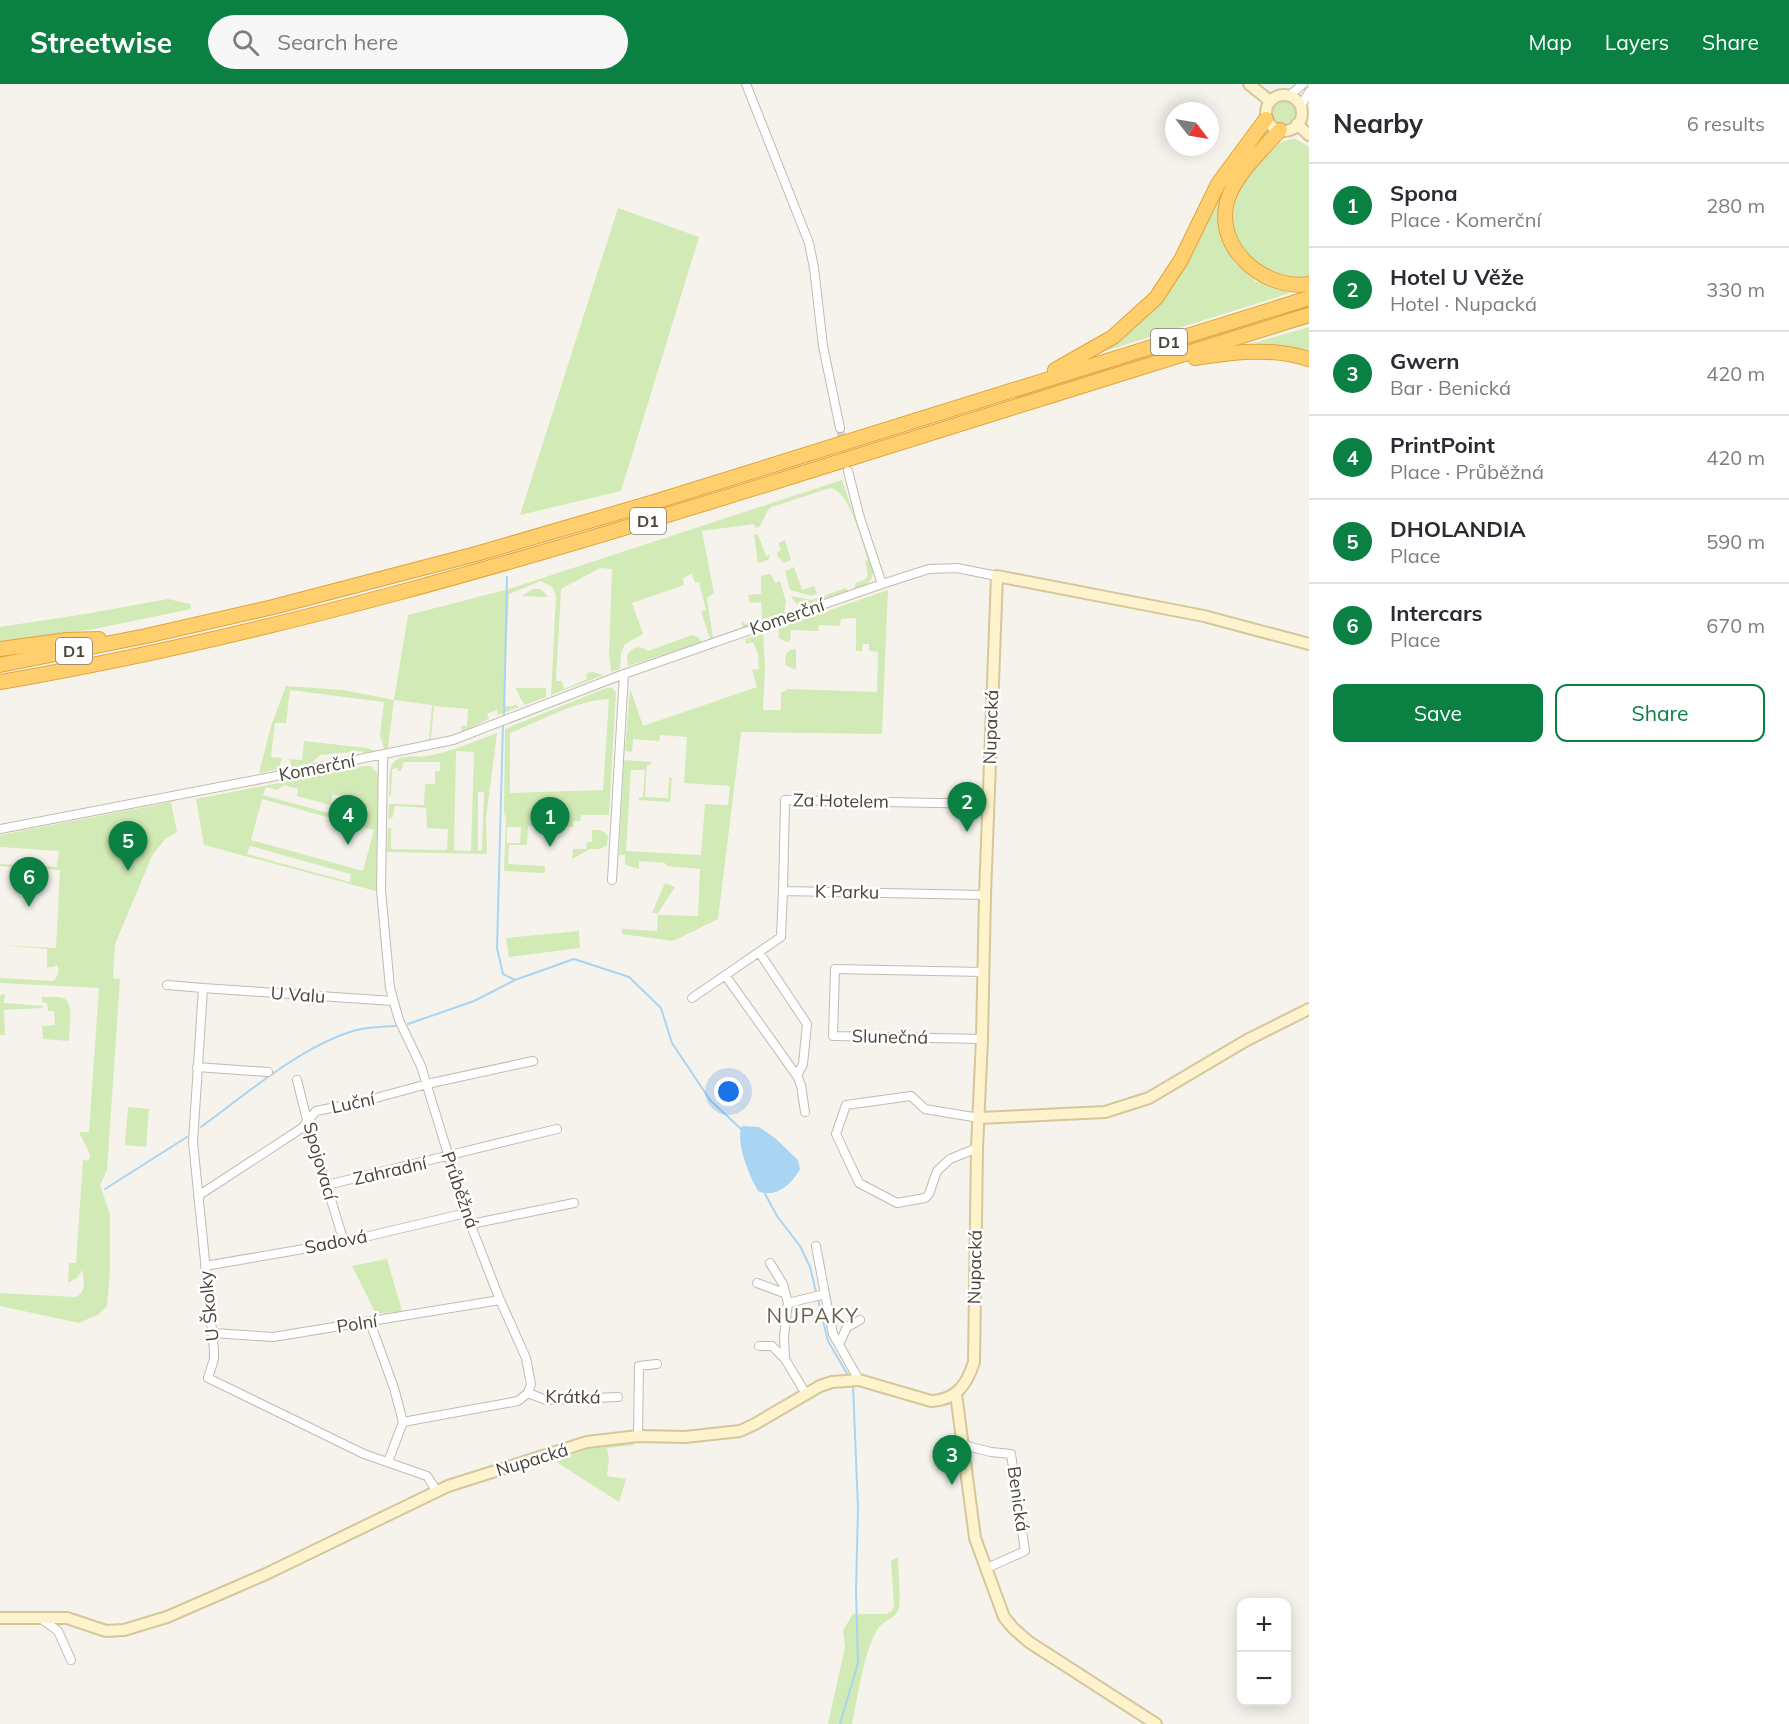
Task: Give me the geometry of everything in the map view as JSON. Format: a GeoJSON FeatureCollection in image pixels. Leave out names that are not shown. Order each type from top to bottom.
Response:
{"type":"FeatureCollection","features":[{"type":"Feature","properties":{"kind":"highway"},"geometry":{"type":"LineString","coordinates":[[1029,384],[1113,337],[1156,298],[1181,260],[1218,184],[1266,119]]}},
{"type":"Feature","properties":{"kind":"highway"},"geometry":{"type":"LineString","coordinates":[[1280,130],[1242,174],[1230,192],[1226,210],[1227,227],[1231,242],[1250,268],[1281,284],[1298,286],[1309,284]]}},
{"type":"Feature","properties":{"kind":"highway","name":"D1"},"geometry":{"type":"LineString","coordinates":[[0,665],[146,636],[337,592],[476,554],[663,499],[1309,298]]}},
{"type":"Feature","properties":{"kind":"highway","name":"D1"},"geometry":{"type":"LineString","coordinates":[[0,682],[253,630],[462,576],[648,522],[1309,315]]}},
{"type":"Feature","properties":{"kind":"highway"},"geometry":{"type":"LineString","coordinates":[[1147,366],[1244,351],[1285,353],[1309,359]]}},
{"type":"Feature","properties":{"kind":"highway"},"geometry":{"type":"LineString","coordinates":[[0,650],[67,640],[146,636]]}},
{"type":"Feature","properties":{"kind":"street"},"geometry":{"type":"LineString","coordinates":[[746,84],[809,243],[823,346],[840,428]]}},
{"type":"Feature","properties":{"kind":"street"},"geometry":{"type":"LineString","coordinates":[[1249,84],[1270,101]]}},
{"type":"Feature","properties":{"kind":"street"},"geometry":{"type":"LineString","coordinates":[[1290,95],[1304,84]]}},
{"type":"Feature","properties":{"kind":"street"},"geometry":{"type":"LineString","coordinates":[[1301,106],[1309,92]]}},
{"type":"Feature","properties":{"kind":"street"},"geometry":{"type":"LineString","coordinates":[[1280,95],[1290,95],[1301,106],[1302,113],[1298,124],[1289,130],[1274,128],[1266,119],[1266,109],[1270,101],[1280,95]]}},
{"type":"Feature","properties":{"kind":"street"},"geometry":{"type":"LineString","coordinates":[[1298,124],[1309,135]]}},
{"type":"Feature","properties":{"kind":"street"},"geometry":{"type":"LineString","coordinates":[[848,471],[860,518],[882,584]]}},
{"type":"Feature","properties":{"kind":"street","name":"Komerční"},"geometry":{"type":"LineString","coordinates":[[0,829],[439,743],[471,734],[624,674],[928,569],[957,568],[997,576]]}},
{"type":"Feature","properties":{"kind":"street"},"geometry":{"type":"LineString","coordinates":[[997,576],[1204,616],[1309,644]]}},
{"type":"Feature","properties":{"kind":"street","name":"Nupacká"},"geometry":{"type":"LineString","coordinates":[[956,1394],[968,1380],[974,1362],[977,1148],[997,576]]}},
{"type":"Feature","properties":{"kind":"street"},"geometry":{"type":"LineString","coordinates":[[612,880],[624,674]]}},
{"type":"Feature","properties":{"kind":"street","name":"Průběžná"},"geometry":{"type":"LineString","coordinates":[[383,755],[381,898],[393,1001],[400,1023],[421,1066],[466,1213],[500,1300],[526,1358],[531,1384],[528,1393]]}},
{"type":"Feature","properties":{"kind":"street","name":"Za Hotelem"},"geometry":{"type":"LineString","coordinates":[[783,891],[785,800],[988,804]]}},
{"type":"Feature","properties":{"kind":"street"},"geometry":{"type":"LineString","coordinates":[[692,998],[781,937],[783,891]]}},
{"type":"Feature","properties":{"kind":"street","name":"K Parku"},"geometry":{"type":"LineString","coordinates":[[783,891],[985,895]]}},
{"type":"Feature","properties":{"kind":"street"},"geometry":{"type":"LineString","coordinates":[[759,952],[807,1024],[803,1064],[797,1076]]}},
{"type":"Feature","properties":{"kind":"street","name":"Slunečná"},"geometry":{"type":"LineString","coordinates":[[982,1039],[833,1036],[835,969],[983,972]]}},
{"type":"Feature","properties":{"kind":"street"},"geometry":{"type":"LineString","coordinates":[[725,975],[797,1076],[801,1085],[805,1112]]}},
{"type":"Feature","properties":{"kind":"street","name":"U Valu"},"geometry":{"type":"LineString","coordinates":[[167,985],[393,1001]]}},
{"type":"Feature","properties":{"kind":"street"},"geometry":{"type":"LineString","coordinates":[[202,988],[197,1067],[268,1072]]}},
{"type":"Feature","properties":{"kind":"street"},"geometry":{"type":"LineString","coordinates":[[977,1148],[950,1159],[937,1171],[929,1194],[925,1198],[897,1203],[859,1183],[836,1134],[846,1105],[911,1096],[924,1108],[979,1118],[1105,1112],[1149,1098],[1247,1040],[1309,1009]]}},
{"type":"Feature","properties":{"kind":"street","name":"Luční"},"geometry":{"type":"LineString","coordinates":[[198,1196],[299,1130],[316,1111],[533,1061]]}},
{"type":"Feature","properties":{"kind":"street","name":"U Školky"},"geometry":{"type":"LineString","coordinates":[[197,1067],[193,1142],[214,1359],[208,1378],[364,1454],[388,1462]]}},
{"type":"Feature","properties":{"kind":"street","name":"Spojovací"},"geometry":{"type":"LineString","coordinates":[[297,1080],[309,1128],[345,1242]]}},
{"type":"Feature","properties":{"kind":"street","name":"Zahradní"},"geometry":{"type":"LineString","coordinates":[[327,1185],[557,1129]]}},
{"type":"Feature","properties":{"kind":"street"},"geometry":{"type":"LineString","coordinates":[[471,1224],[574,1203]]}},
{"type":"Feature","properties":{"kind":"street","name":"Sadová"},"geometry":{"type":"LineString","coordinates":[[205,1266],[345,1242],[466,1213]]}},
{"type":"Feature","properties":{"kind":"street"},"geometry":{"type":"LineString","coordinates":[[816,1246],[823,1294],[833,1334],[852,1380],[931,1401],[956,1394],[975,1538],[1004,1617],[1029,1642],[1156,1724]]}},
{"type":"Feature","properties":{"kind":"street"},"geometry":{"type":"LineString","coordinates":[[770,1263],[783,1284],[788,1303],[784,1336],[785,1359]]}},
{"type":"Feature","properties":{"kind":"street"},"geometry":{"type":"LineString","coordinates":[[757,1283],[784,1293]]}},
{"type":"Feature","properties":{"kind":"street"},"geometry":{"type":"LineString","coordinates":[[788,1303],[823,1294]]}},
{"type":"Feature","properties":{"kind":"street","name":"Polní"},"geometry":{"type":"LineString","coordinates":[[213,1333],[273,1337],[500,1300]]}},
{"type":"Feature","properties":{"kind":"street"},"geometry":{"type":"LineString","coordinates":[[839,1344],[847,1327],[860,1320]]}},
{"type":"Feature","properties":{"kind":"street"},"geometry":{"type":"LineString","coordinates":[[370,1322],[394,1388],[403,1422],[388,1462],[427,1476],[436,1490]]}},
{"type":"Feature","properties":{"kind":"street"},"geometry":{"type":"LineString","coordinates":[[759,1346],[772,1347],[785,1359],[806,1394]]}},
{"type":"Feature","properties":{"kind":"street"},"geometry":{"type":"LineString","coordinates":[[638,1436],[639,1366],[657,1364]]}},
{"type":"Feature","properties":{"kind":"street","name":"Nupacká"},"geometry":{"type":"LineString","coordinates":[[0,1618],[67,1618],[114,1632],[167,1617],[267,1574],[379,1521],[436,1490],[587,1442],[638,1436],[685,1437],[740,1431],[820,1386],[852,1380]]}},
{"type":"Feature","properties":{"kind":"street"},"geometry":{"type":"LineString","coordinates":[[403,1422],[518,1401],[524,1399],[528,1393]]}},
{"type":"Feature","properties":{"kind":"street","name":"Krátká"},"geometry":{"type":"LineString","coordinates":[[528,1393],[546,1400],[618,1397]]}},
{"type":"Feature","properties":{"kind":"street","name":"Benická"},"geometry":{"type":"LineString","coordinates":[[963,1445],[1011,1454],[1025,1551],[987,1568]]}},
{"type":"Feature","properties":{"kind":"street"},"geometry":{"type":"LineString","coordinates":[[36,1618],[46,1620],[58,1630],[71,1660]]}},
{"type":"Feature","properties":{"kind":"green space"},"geometry":{"type":"Polygon","coordinates":[[[1284,101],[1292,105],[1296,113],[1292,121],[1284,125],[1276,121],[1272,113],[1276,105],[1284,101]]]}},
{"type":"Feature","properties":{"kind":"green space"},"geometry":{"type":"Polygon","coordinates":[[[1269,127],[1271,129],[1243,163],[1220,205],[1221,235],[1234,263],[1255,281],[1290,293],[1102,352],[1149,314],[1177,276],[1218,194],[1269,127]]]}},
{"type":"Feature","properties":{"kind":"green space"},"geometry":{"type":"Polygon","coordinates":[[[1296,139],[1309,147],[1309,278],[1288,279],[1274,274],[1247,254],[1238,241],[1234,227],[1234,212],[1237,197],[1253,168],[1279,144],[1286,140],[1296,139]]]}},
{"type":"Feature","properties":{"kind":"green space"},"geometry":{"type":"Polygon","coordinates":[[[618,208],[699,237],[621,491],[520,515],[618,208]]]}},
{"type":"Feature","properties":{"kind":"green space"},"geometry":{"type":"Polygon","coordinates":[[[1309,327],[1309,354],[1253,343],[1309,327]]]}},
{"type":"Feature","properties":{"kind":"green space"},"geometry":{"type":"Polygon","coordinates":[[[842,480],[873,571],[870,581],[865,585],[854,589],[856,583],[864,580],[868,575],[865,561],[868,560],[858,530],[843,498],[837,491],[830,488],[772,507],[760,526],[756,528],[754,524],[702,531],[714,593],[707,598],[713,638],[710,639],[701,611],[706,610],[699,582],[695,583],[692,574],[683,578],[684,585],[632,603],[643,634],[625,644],[621,653],[620,669],[611,672],[609,653],[612,569],[600,568],[561,589],[556,681],[562,681],[564,689],[587,679],[586,673],[604,675],[551,695],[556,595],[552,587],[541,581],[509,594],[504,706],[515,704],[519,707],[498,715],[497,710],[487,714],[489,719],[462,732],[461,726],[467,726],[468,709],[434,706],[431,740],[429,741],[432,705],[394,700],[408,615],[509,589],[842,480]]]}},
{"type":"Feature","properties":{"kind":"green space"},"geometry":{"type":"Polygon","coordinates":[[[754,534],[758,535],[766,556],[770,555],[768,560],[758,563],[754,534]]]}},
{"type":"Feature","properties":{"kind":"green space"},"geometry":{"type":"Polygon","coordinates":[[[785,540],[791,560],[784,563],[778,557],[777,552],[781,550],[778,543],[785,540]]]}},
{"type":"Feature","properties":{"kind":"green space"},"geometry":{"type":"Polygon","coordinates":[[[794,567],[802,590],[814,586],[817,593],[812,596],[790,590],[785,571],[794,567]]]}},
{"type":"Feature","properties":{"kind":"green space"},"geometry":{"type":"Polygon","coordinates":[[[769,574],[775,583],[780,581],[786,602],[784,613],[742,628],[742,620],[745,624],[762,618],[761,602],[750,603],[748,595],[761,594],[761,576],[769,574]]]}},
{"type":"Feature","properties":{"kind":"green space"},"geometry":{"type":"Polygon","coordinates":[[[846,588],[848,591],[802,606],[791,596],[812,600],[846,588]]]}},
{"type":"Feature","properties":{"kind":"green space"},"geometry":{"type":"Polygon","coordinates":[[[533,589],[541,589],[548,597],[522,596],[533,589]]]}},
{"type":"Feature","properties":{"kind":"green space"},"geometry":{"type":"Polygon","coordinates":[[[888,590],[882,734],[741,732],[718,919],[673,941],[622,934],[622,929],[657,931],[658,915],[698,916],[700,869],[639,861],[639,869],[625,865],[625,855],[619,855],[624,760],[651,762],[651,765],[647,765],[645,797],[668,798],[669,777],[672,778],[670,802],[639,800],[643,797],[645,770],[631,770],[626,851],[701,855],[705,804],[728,805],[730,786],[684,783],[687,737],[660,735],[659,741],[633,739],[632,752],[625,751],[630,688],[643,726],[757,687],[752,670],[759,669],[758,653],[753,642],[746,644],[745,639],[763,633],[765,667],[763,710],[781,710],[781,693],[788,689],[877,692],[878,652],[869,651],[869,644],[863,644],[862,651],[856,651],[856,618],[841,619],[840,626],[819,625],[818,631],[791,630],[790,642],[779,638],[778,628],[888,590]]]}},
{"type":"Feature","properties":{"kind":"green space"},"geometry":{"type":"Polygon","coordinates":[[[168,599],[190,604],[191,609],[94,629],[0,643],[0,627],[168,599]]]}},
{"type":"Feature","properties":{"kind":"green space"},"geometry":{"type":"Polygon","coordinates":[[[692,635],[698,637],[702,642],[628,666],[627,656],[634,648],[639,647],[648,651],[692,635]]]}},
{"type":"Feature","properties":{"kind":"green space"},"geometry":{"type":"Polygon","coordinates":[[[796,649],[796,670],[785,665],[786,654],[796,649]]]}},
{"type":"Feature","properties":{"kind":"green space"},"geometry":{"type":"Polygon","coordinates":[[[286,686],[343,690],[394,700],[388,748],[384,749],[380,735],[384,702],[290,690],[286,723],[275,723],[271,757],[282,758],[279,769],[259,773],[271,726],[286,686]]]}},
{"type":"Feature","properties":{"kind":"green space"},"geometry":{"type":"Polygon","coordinates":[[[516,688],[546,688],[546,697],[525,705],[516,688]]]}},
{"type":"Feature","properties":{"kind":"green space"},"geometry":{"type":"Polygon","coordinates":[[[606,688],[612,688],[616,692],[609,815],[581,815],[580,821],[574,821],[573,827],[528,826],[527,845],[509,845],[508,864],[545,866],[545,873],[504,871],[505,729],[606,688]],[[609,699],[572,707],[510,733],[510,793],[603,790],[609,699]],[[507,827],[507,843],[520,843],[521,827],[507,827]]]}},
{"type":"Feature","properties":{"kind":"green space"},"geometry":{"type":"Polygon","coordinates":[[[497,733],[486,818],[487,854],[387,852],[388,828],[391,828],[391,849],[447,850],[448,829],[427,828],[426,808],[395,806],[393,817],[388,819],[389,804],[424,805],[425,784],[435,784],[435,771],[440,771],[440,762],[406,762],[403,763],[401,771],[398,771],[398,768],[392,769],[389,797],[392,764],[398,759],[443,752],[497,733]],[[456,751],[454,850],[471,851],[474,752],[456,751]],[[478,792],[478,851],[482,850],[484,792],[478,792]]]}},
{"type":"Feature","properties":{"kind":"green space"},"geometry":{"type":"Polygon","coordinates":[[[304,741],[376,751],[320,755],[311,764],[292,767],[289,759],[302,760],[304,741]]]}},
{"type":"Feature","properties":{"kind":"green space"},"geometry":{"type":"Polygon","coordinates":[[[371,766],[378,774],[376,891],[204,845],[196,799],[371,766]],[[284,785],[277,790],[266,787],[263,795],[365,823],[369,809],[353,805],[354,799],[333,794],[330,805],[297,796],[298,789],[284,785]],[[262,799],[251,840],[363,871],[374,830],[262,799]],[[250,846],[247,854],[350,882],[351,874],[250,846]]]}},
{"type":"Feature","properties":{"kind":"green space"},"geometry":{"type":"Polygon","coordinates":[[[171,802],[177,832],[165,839],[152,856],[115,944],[113,978],[120,979],[107,1170],[100,1185],[110,1215],[110,1271],[107,1306],[99,1314],[79,1323],[0,1306],[0,1293],[75,1297],[83,1290],[82,1270],[77,1278],[68,1283],[69,1263],[76,1263],[83,1159],[87,1161],[90,1158],[79,1132],[89,1132],[99,988],[0,983],[0,978],[53,981],[58,975],[57,965],[47,967],[47,949],[0,945],[56,948],[60,870],[0,866],[0,864],[57,867],[59,851],[0,847],[0,835],[171,802]]]}},
{"type":"Feature","properties":{"kind":"green space"},"geometry":{"type":"Polygon","coordinates":[[[592,830],[601,831],[608,836],[607,845],[600,849],[590,849],[572,859],[573,849],[586,849],[587,842],[592,842],[592,830]]]}},
{"type":"Feature","properties":{"kind":"green space"},"geometry":{"type":"Polygon","coordinates":[[[665,883],[675,887],[658,913],[652,913],[665,883]]]}},
{"type":"Feature","properties":{"kind":"green space"},"geometry":{"type":"Polygon","coordinates":[[[579,931],[580,948],[509,957],[506,938],[579,931]]]}},
{"type":"Feature","properties":{"kind":"green space"},"geometry":{"type":"Polygon","coordinates":[[[5,994],[4,1003],[43,1006],[42,1008],[4,1010],[5,1035],[0,1035],[0,995],[5,994]]]}},
{"type":"Feature","properties":{"kind":"green space"},"geometry":{"type":"Polygon","coordinates":[[[42,997],[58,997],[67,1001],[70,1010],[69,1041],[43,1039],[42,1026],[55,1025],[54,1011],[48,1011],[47,1003],[42,1002],[42,997]]]}},
{"type":"Feature","properties":{"kind":"green space"},"geometry":{"type":"Polygon","coordinates":[[[128,1107],[149,1109],[146,1147],[125,1145],[128,1107]]]}},
{"type":"Feature","properties":{"kind":"green space"},"geometry":{"type":"Polygon","coordinates":[[[387,1259],[402,1311],[376,1314],[352,1266],[387,1259]]]}},
{"type":"Feature","properties":{"kind":"green space"},"geometry":{"type":"Polygon","coordinates":[[[633,1441],[634,1445],[607,1448],[609,1458],[607,1476],[626,1479],[619,1502],[556,1460],[601,1445],[633,1441]]]}},
{"type":"Feature","properties":{"kind":"green space"},"geometry":{"type":"Polygon","coordinates":[[[898,1557],[899,1608],[895,1615],[879,1627],[872,1640],[852,1724],[828,1724],[845,1647],[843,1630],[853,1614],[887,1614],[892,1611],[894,1604],[891,1561],[898,1557]]]}},
{"type":"Feature","properties":{"kind":"water"},"geometry":{"type":"Polygon","coordinates":[[[742,1126],[759,1127],[775,1138],[798,1160],[800,1169],[788,1185],[777,1192],[758,1191],[747,1168],[742,1149],[740,1132],[742,1126]]]}},
{"type":"Feature","properties":{"kind":"waterway"},"geometry":{"type":"LineString","coordinates":[[504,718],[507,577]]}},
{"type":"Feature","properties":{"kind":"waterway"},"geometry":{"type":"LineString","coordinates":[[503,724],[497,948],[503,974],[515,980],[574,959],[629,977],[661,1008],[672,1043],[710,1100],[742,1130]]}},
{"type":"Feature","properties":{"kind":"waterway"},"geometry":{"type":"LineString","coordinates":[[408,1024],[474,1001],[515,980]]}},
{"type":"Feature","properties":{"kind":"waterway"},"geometry":{"type":"LineString","coordinates":[[201,1127],[274,1073],[313,1048],[353,1031],[395,1026]]}},
{"type":"Feature","properties":{"kind":"waterway"},"geometry":{"type":"LineString","coordinates":[[105,1189],[187,1137]]}},
{"type":"Feature","properties":{"kind":"waterway"},"geometry":{"type":"LineString","coordinates":[[765,1194],[777,1216],[800,1246],[810,1267],[828,1341],[849,1377]]}},
{"type":"Feature","properties":{"kind":"waterway"},"geometry":{"type":"LineString","coordinates":[[840,1724],[858,1663],[856,1590],[858,1508],[853,1385]]}},
{"type":"Feature","properties":{"kind":"tunnel"},"geometry":{"type":"LineString","coordinates":[[840,428],[846,461]]}},
{"type":"Feature","properties":{"kind":"place","name":"Hotel U Věže"},"geometry":{"type":"Point","coordinates":[967,832]}},
{"type":"Feature","properties":{"kind":"place","name":"PrintPoint"},"geometry":{"type":"Point","coordinates":[348,845]}},
{"type":"Feature","properties":{"kind":"place","name":"Spona"},"geometry":{"type":"Point","coordinates":[550,847]}},
{"type":"Feature","properties":{"kind":"place","name":"DHOLANDIA"},"geometry":{"type":"Point","coordinates":[128,871]}},
{"type":"Feature","properties":{"kind":"place","name":"Intercars"},"geometry":{"type":"Point","coordinates":[29,907]}},
{"type":"Feature","properties":{"kind":"place","name":"Gwern"},"geometry":{"type":"Point","coordinates":[952,1485]}},
{"type":"Feature","properties":{"kind":"district","name":"NUPAKY"},"geometry":{"type":"Point","coordinates":[813,1316]}}]}
